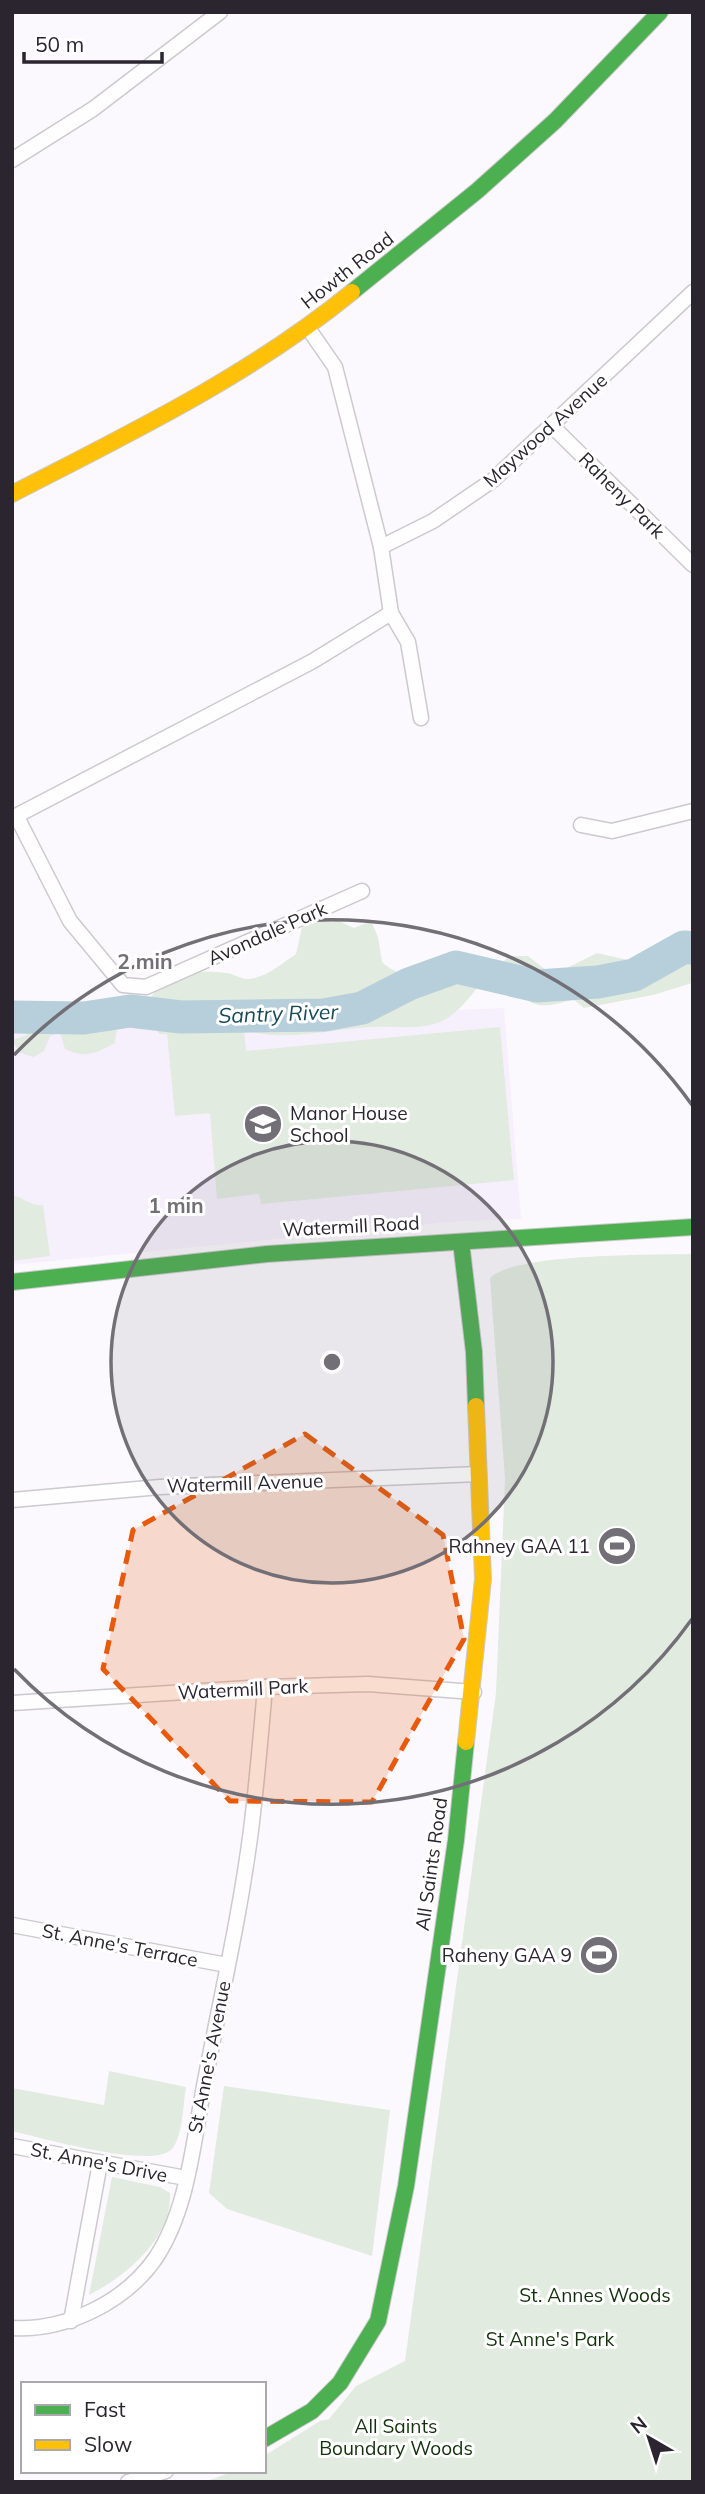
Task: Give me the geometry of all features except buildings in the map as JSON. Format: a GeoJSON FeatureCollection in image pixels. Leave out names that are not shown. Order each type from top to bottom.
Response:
{"type":"FeatureCollection","features":[{"type":"Feature","properties":{"kind":"main road","name":"Howth Road"},"geometry":{"type":"LineString","coordinates":[[12,494],[194,401],[308,328],[403,253],[526,147],[660,12]]}},
{"type":"Feature","properties":{"kind":"main road","name":"Watermill Road"},"geometry":{"type":"LineString","coordinates":[[12,1282],[189,1259],[461,1242],[486,1238],[693,1227]]}},
{"type":"Feature","properties":{"kind":"main road","name":"All Saints Road"},"geometry":{"type":"LineString","coordinates":[[266,2437],[312,2411],[340,2383],[378,2321],[408,2173],[456,1840],[474,1692],[483,1579],[474,1352],[461,1242]]}},
{"type":"Feature","properties":{"kind":"street"},"geometry":{"type":"LineString","coordinates":[[12,160],[93,109],[220,12]]}},
{"type":"Feature","properties":{"kind":"street","name":"Maywood Avenue"},"geometry":{"type":"LineString","coordinates":[[381,547],[433,521],[493,480],[693,292]]}},
{"type":"Feature","properties":{"kind":"street"},"geometry":{"type":"LineString","coordinates":[[308,328],[335,367],[381,547],[391,613],[408,642],[421,718]]}},
{"type":"Feature","properties":{"kind":"street","name":"Raheny Park"},"geometry":{"type":"LineString","coordinates":[[552,426],[693,565]]}},
{"type":"Feature","properties":{"kind":"street","name":"Avondale Park"},"geometry":{"type":"LineString","coordinates":[[362,891],[146,987],[123,985],[70,922],[14,817],[313,662],[391,613]]}},
{"type":"Feature","properties":{"kind":"street"},"geometry":{"type":"LineString","coordinates":[[581,825],[612,831],[693,811]]}},
{"type":"Feature","properties":{"kind":"street","name":"Watermill Avenue"},"geometry":{"type":"LineString","coordinates":[[12,1500],[160,1487],[479,1474]]}},
{"type":"Feature","properties":{"kind":"street","name":"Watermill Park"},"geometry":{"type":"LineString","coordinates":[[12,1703],[265,1687],[369,1684],[474,1692]]}},
{"type":"Feature","properties":{"kind":"street","name":"St Anne's Avenue"},"geometry":{"type":"LineString","coordinates":[[12,2328],[31,2329],[71,2321],[115,2297],[153,2261],[174,2226],[186,2178],[251,1831],[265,1687]]}},
{"type":"Feature","properties":{"kind":"street","name":"St. Anne's Terrace"},"geometry":{"type":"LineString","coordinates":[[12,1925],[227,1965]]}},
{"type":"Feature","properties":{"kind":"street","name":"St. Anne's Drive"},"geometry":{"type":"LineString","coordinates":[[12,2146],[186,2178]]}},
{"type":"Feature","properties":{"kind":"street"},"geometry":{"type":"LineString","coordinates":[[71,2321],[100,2163]]}},
{"type":"Feature","properties":{"kind":"street"},"geometry":{"type":"LineString","coordinates":[[128,2482],[159,2473]]}},
{"type":"Feature","properties":{"kind":"highlighted area"},"geometry":{"type":"Polygon","coordinates":[[[305,1434],[443,1535],[464,1639],[372,1802],[230,1801],[103,1669],[133,1530],[305,1434]]]}},
{"type":"Feature","properties":{"kind":"shaded area","name":"Manor House School"},"geometry":{"type":"Polygon","coordinates":[[[504,1008],[521,1219],[460,1221],[12,1265],[12,1029],[504,1008]]]}},
{"type":"Feature","properties":{"kind":"green space"},"geometry":{"type":"Polygon","coordinates":[[[332,918],[354,928],[371,921],[378,937],[382,962],[398,972],[405,973],[440,962],[474,965],[482,981],[458,1010],[440,1022],[417,1027],[359,1028],[294,1035],[261,1034],[244,1030],[246,1051],[500,1027],[514,1180],[261,1204],[259,1194],[217,1199],[210,1113],[175,1116],[167,1034],[159,1034],[150,1017],[148,1001],[163,985],[182,975],[214,972],[229,973],[247,979],[267,973],[296,954],[302,927],[315,920],[332,918]]]}},
{"type":"Feature","properties":{"kind":"green space"},"geometry":{"type":"Polygon","coordinates":[[[682,940],[693,940],[692,983],[653,995],[584,1008],[573,999],[546,1005],[528,1001],[503,962],[509,956],[528,956],[546,970],[565,969],[597,953],[637,962],[662,947],[682,940]]]}},
{"type":"Feature","properties":{"kind":"green space"},"geometry":{"type":"Polygon","coordinates":[[[12,1002],[42,1007],[103,1003],[118,1019],[115,1043],[97,1052],[79,1054],[65,1049],[60,1033],[50,1036],[44,1051],[33,1057],[19,1052],[12,1040],[27,1035],[12,1024],[12,1002]]]}},
{"type":"Feature","properties":{"kind":"green space"},"geometry":{"type":"Polygon","coordinates":[[[12,1196],[43,1205],[50,1256],[12,1261],[12,1196]]]}},
{"type":"Feature","properties":{"kind":"green space","name":"St Anne's Park"},"geometry":{"type":"Polygon","coordinates":[[[693,1254],[693,2482],[204,2482],[229,2473],[266,2473],[266,2455],[320,2421],[329,2419],[356,2386],[405,2361],[496,1693],[505,1479],[490,1278],[504,1270],[526,1264],[618,1255],[693,1254]]]}},
{"type":"Feature","properties":{"kind":"green space"},"geometry":{"type":"Polygon","coordinates":[[[109,2071],[186,2087],[180,2129],[171,2150],[159,2155],[119,2154],[12,2131],[12,2088],[104,2105],[109,2071]]]}},
{"type":"Feature","properties":{"kind":"green space"},"geometry":{"type":"Polygon","coordinates":[[[224,2086],[390,2110],[372,2256],[227,2209],[209,2193],[224,2086]]]}},
{"type":"Feature","properties":{"kind":"green space"},"geometry":{"type":"Polygon","coordinates":[[[112,2177],[160,2187],[170,2193],[169,2209],[164,2225],[144,2254],[117,2278],[89,2295],[112,2177]]]}},
{"type":"Feature","properties":{"kind":"waterway","name":"Santry River"},"geometry":{"type":"LineString","coordinates":[[12,1017],[84,1018],[130,1011],[181,1017],[324,1015],[362,1008],[409,984],[456,967],[537,986],[598,982],[634,975],[684,947],[693,948]]}},
{"type":"Feature","properties":{"kind":"traffic: fast"},"geometry":{"type":"LineString","coordinates":[[352,292],[477,191],[555,121],[660,12]]}},
{"type":"Feature","properties":{"kind":"traffic: fast"},"geometry":{"type":"LineString","coordinates":[[12,1282],[267,1254],[693,1227]]}},
{"type":"Feature","properties":{"kind":"traffic: fast"},"geometry":{"type":"LineString","coordinates":[[461,1242],[474,1352],[476,1406]]}},
{"type":"Feature","properties":{"kind":"traffic: fast"},"geometry":{"type":"LineString","coordinates":[[266,2438],[312,2411],[340,2383],[378,2321],[406,2186],[456,1840],[466,1742]]}},
{"type":"Feature","properties":{"kind":"traffic: slow"},"geometry":{"type":"LineString","coordinates":[[12,494],[188,402],[272,350],[352,292]]}},
{"type":"Feature","properties":{"kind":"traffic: slow"},"geometry":{"type":"LineString","coordinates":[[466,1742],[483,1579],[476,1406]]}},
{"type":"Feature","properties":{"kind":"place","name":"Manor House School"},"geometry":{"type":"Point","coordinates":[263,1124]}},
{"type":"Feature","properties":{"kind":"place","name":"Rahney GAA 11"},"geometry":{"type":"Point","coordinates":[617,1546]}},
{"type":"Feature","properties":{"kind":"place","name":"Raheny GAA 9"},"geometry":{"type":"Point","coordinates":[599,1955]}},
{"type":"Feature","properties":{"kind":"park label","name":"St. Annes Woods"},"geometry":{"type":"Point","coordinates":[595,2295]}},
{"type":"Feature","properties":{"kind":"park label","name":"All Saints Boundary Woods"},"geometry":{"type":"Point","coordinates":[396,2437]}}]}
